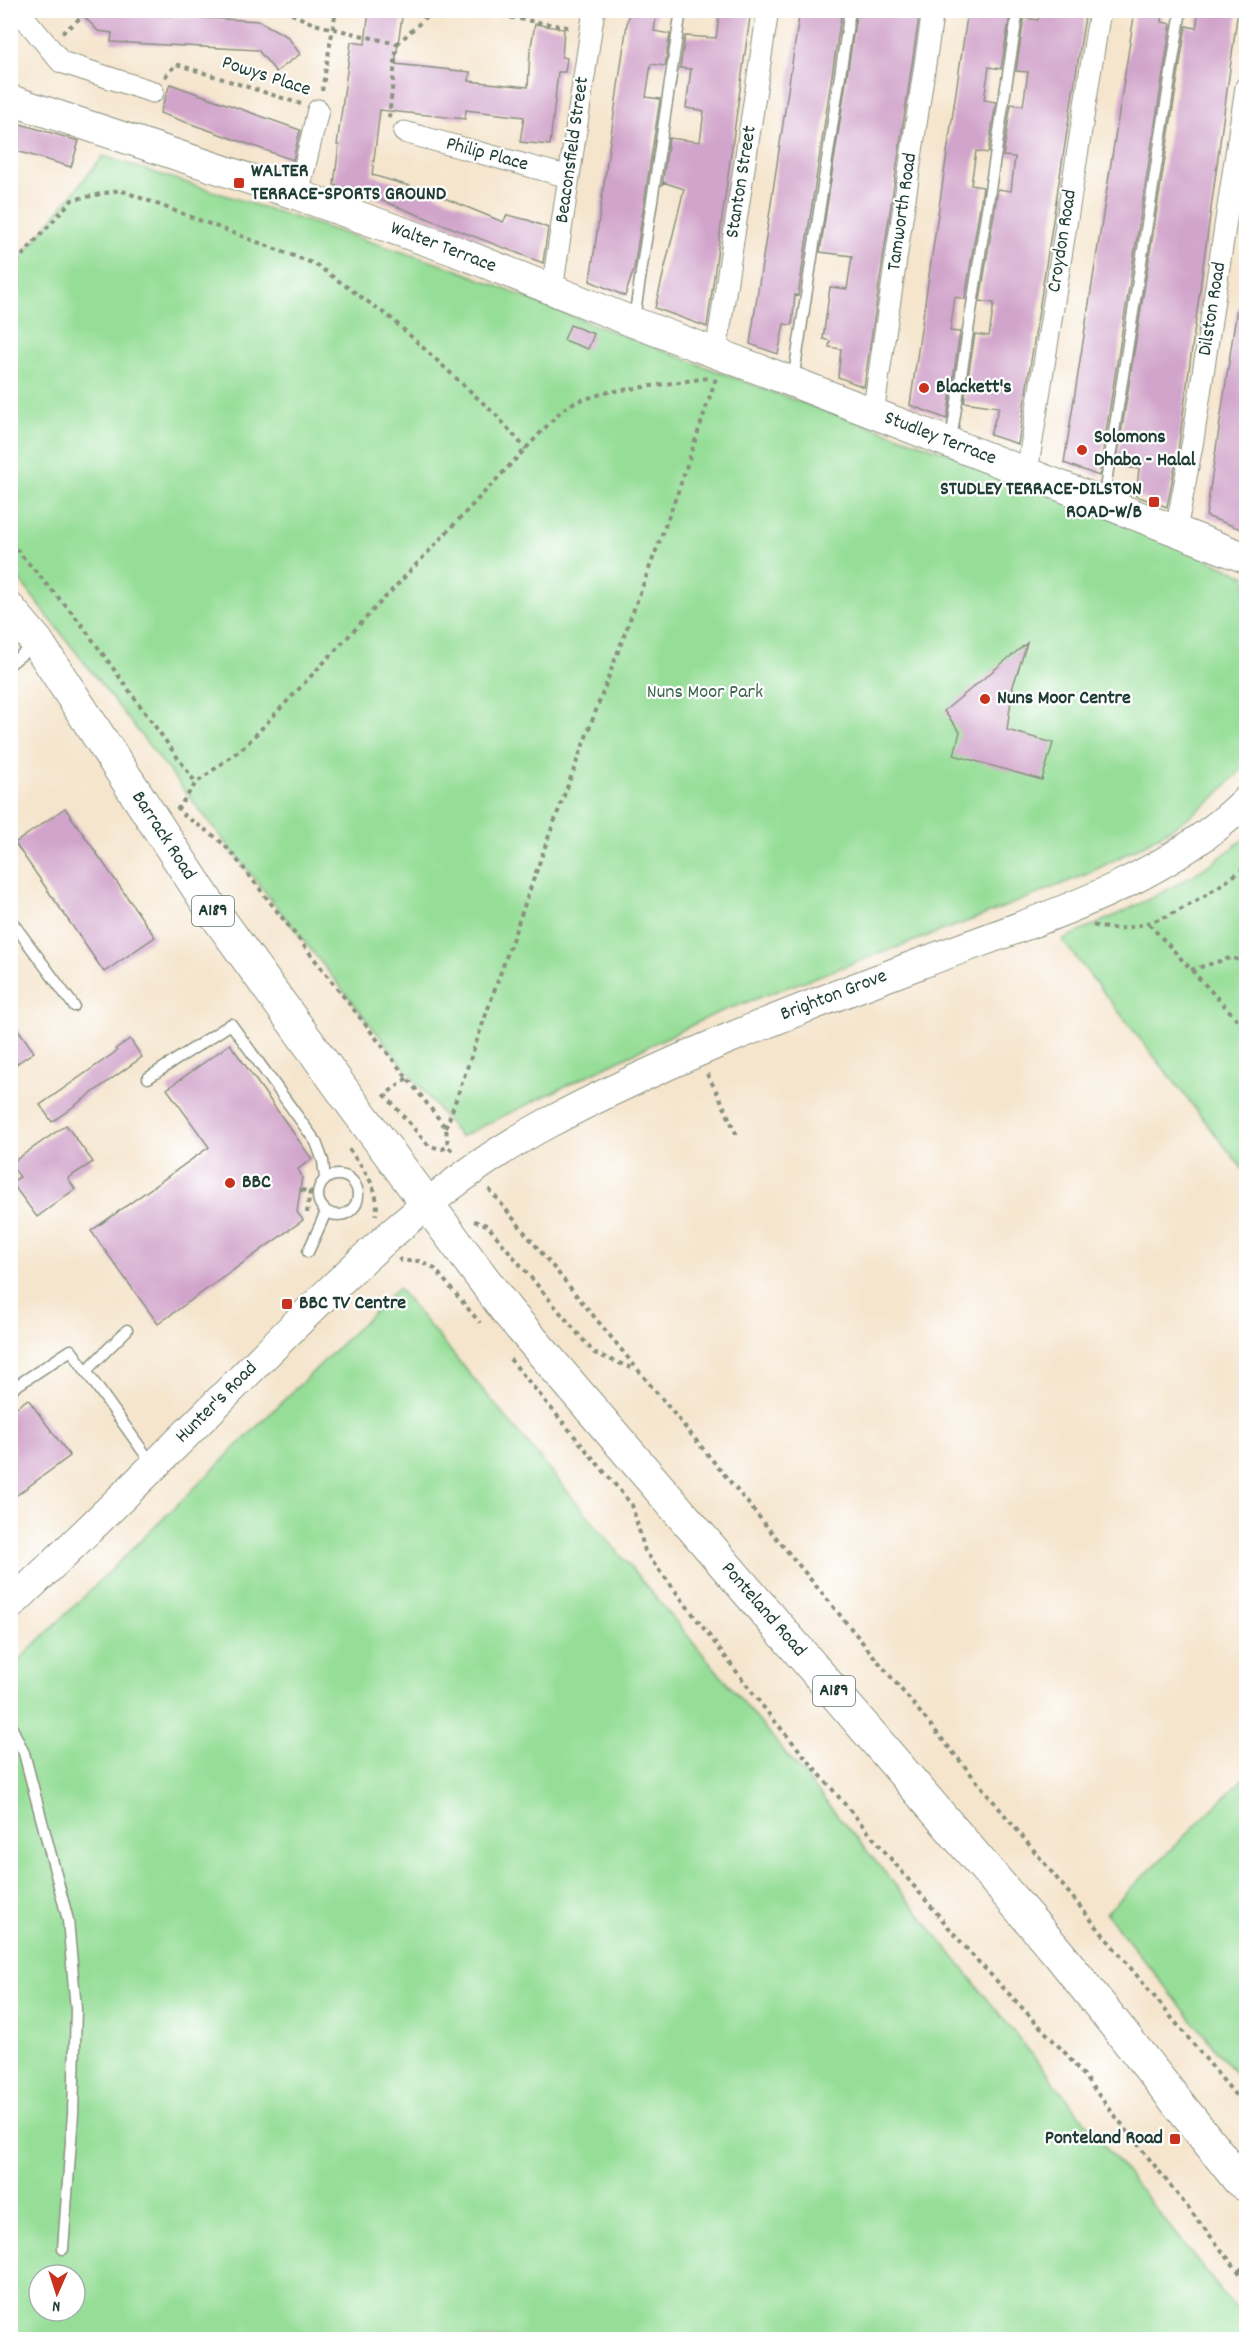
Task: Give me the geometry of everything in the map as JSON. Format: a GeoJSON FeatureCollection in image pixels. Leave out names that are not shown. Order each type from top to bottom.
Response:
{"type":"FeatureCollection","features":[{"type":"Feature","properties":{"kind":"main road","name":"Barrack Road"},"geometry":{"type":"LineString","coordinates":[[10,610],[37,642],[168,820],[209,905],[427,1204]]}},
{"type":"Feature","properties":{"kind":"main road","name":"Ponteland Road"},"geometry":{"type":"LineString","coordinates":[[427,1204],[507,1311],[1059,1954],[1244,2188]]}},
{"type":"Feature","properties":{"kind":"street"},"geometry":{"type":"LineString","coordinates":[[18,10],[61,62],[153,92]]}},
{"type":"Feature","properties":{"kind":"street","name":"Beaconsfield Street"},"geometry":{"type":"LineString","coordinates":[[552,290],[594,10]]}},
{"type":"Feature","properties":{"kind":"street","name":"Stanton Street"},"geometry":{"type":"LineString","coordinates":[[716,353],[768,10]]}},
{"type":"Feature","properties":{"kind":"street","name":"Tamworth Road"},"geometry":{"type":"LineString","coordinates":[[873,414],[933,10]]}},
{"type":"Feature","properties":{"kind":"street","name":"Croydon Road"},"geometry":{"type":"LineString","coordinates":[[1026,472],[1100,10]]}},
{"type":"Feature","properties":{"kind":"street","name":"Dilston Road"},"geometry":{"type":"LineString","coordinates":[[1176,530],[1193,440],[1246,87]]}},
{"type":"Feature","properties":{"kind":"street","name":"Walter Terrace"},"geometry":{"type":"LineString","coordinates":[[10,100],[298,195],[453,250],[633,322]]}},
{"type":"Feature","properties":{"kind":"street"},"geometry":{"type":"LineString","coordinates":[[298,195],[318,110]]}},
{"type":"Feature","properties":{"kind":"street","name":"Philip Place"},"geometry":{"type":"LineString","coordinates":[[404,132],[570,177]]}},
{"type":"Feature","properties":{"kind":"street","name":"Studley Terrace"},"geometry":{"type":"LineString","coordinates":[[633,322],[1246,558]]}},
{"type":"Feature","properties":{"kind":"street","name":"Brighton Grove"},"geometry":{"type":"LineString","coordinates":[[427,1204],[471,1171],[542,1126],[611,1090],[694,1051],[776,1018],[1106,892],[1170,859],[1201,839],[1246,801]]}},
{"type":"Feature","properties":{"kind":"street","name":"Hunter's Road"},"geometry":{"type":"LineString","coordinates":[[10,1605],[330,1291],[427,1204]]}},
{"type":"Feature","properties":{"kind":"lane"},"geometry":{"type":"LineString","coordinates":[[633,322],[681,10]]}},
{"type":"Feature","properties":{"kind":"lane"},"geometry":{"type":"LineString","coordinates":[[793,382],[850,10]]}},
{"type":"Feature","properties":{"kind":"lane"},"geometry":{"type":"LineString","coordinates":[[950,443],[1018,10]]}},
{"type":"Feature","properties":{"kind":"lane"},"geometry":{"type":"LineString","coordinates":[[1103,502],[1181,10]]}},
{"type":"Feature","properties":{"kind":"lane"},"geometry":{"type":"LineString","coordinates":[[10,664],[37,642]]}},
{"type":"Feature","properties":{"kind":"lane"},"geometry":{"type":"LineString","coordinates":[[10,919],[74,1006]]}},
{"type":"Feature","properties":{"kind":"lane"},"geometry":{"type":"LineString","coordinates":[[148,1078],[231,1024],[315,1142],[323,1161],[325,1179],[318,1190],[318,1202],[326,1212],[338,1216],[350,1211],[357,1201],[357,1189],[349,1179],[337,1175],[325,1179]]}},
{"type":"Feature","properties":{"kind":"lane"},"geometry":{"type":"LineString","coordinates":[[308,1252],[326,1212]]}},
{"type":"Feature","properties":{"kind":"lane"},"geometry":{"type":"LineString","coordinates":[[86,1371],[127,1330]]}},
{"type":"Feature","properties":{"kind":"lane"},"geometry":{"type":"LineString","coordinates":[[10,1390],[71,1350],[154,1466]]}},
{"type":"Feature","properties":{"kind":"lane"},"geometry":{"type":"LineString","coordinates":[[10,1724],[24,1753],[68,1920],[76,2009],[73,2115],[63,2249]]}},
{"type":"Feature","properties":{"kind":"path"},"geometry":{"type":"LineString","coordinates":[[47,45],[90,10]]}},
{"type":"Feature","properties":{"kind":"path"},"geometry":{"type":"LineString","coordinates":[[283,10],[332,29],[397,44]]}},
{"type":"Feature","properties":{"kind":"path","name":"Powys Place"},"geometry":{"type":"LineString","coordinates":[[153,92],[176,64],[318,110],[336,10]]}},
{"type":"Feature","properties":{"kind":"path"},"geometry":{"type":"LineString","coordinates":[[404,132],[388,129],[397,44],[434,10]]}},
{"type":"Feature","properties":{"kind":"path"},"geometry":{"type":"LineString","coordinates":[[466,10],[591,31]]}},
{"type":"Feature","properties":{"kind":"path"},"geometry":{"type":"LineString","coordinates":[[10,269],[72,200],[120,189],[315,264],[392,319],[495,414],[526,449]]}},
{"type":"Feature","properties":{"kind":"path"},"geometry":{"type":"LineString","coordinates":[[446,1128],[231,852],[217,838],[168,820],[196,783],[245,746],[562,410],[590,396],[717,376],[678,489],[547,841],[446,1128],[448,1147],[493,1193],[635,1369],[1246,2108]]}},
{"type":"Feature","properties":{"kind":"path"},"geometry":{"type":"LineString","coordinates":[[10,542],[79,621],[196,783]]}},
{"type":"Feature","properties":{"kind":"path"},"geometry":{"type":"LineString","coordinates":[[1063,909],[1083,921],[1107,929],[1149,924],[1198,899],[1228,881],[1246,866]]}},
{"type":"Feature","properties":{"kind":"path"},"geometry":{"type":"LineString","coordinates":[[1149,924],[1246,1029]]}},
{"type":"Feature","properties":{"kind":"path"},"geometry":{"type":"LineString","coordinates":[[1191,970],[1230,958],[1246,961]]}},
{"type":"Feature","properties":{"kind":"path"},"geometry":{"type":"LineString","coordinates":[[694,1051],[721,1100],[738,1138]]}},
{"type":"Feature","properties":{"kind":"path"},"geometry":{"type":"LineString","coordinates":[[407,1078],[385,1095],[429,1146],[448,1147]]}},
{"type":"Feature","properties":{"kind":"path"},"geometry":{"type":"LineString","coordinates":[[348,1149],[375,1188],[377,1205],[371,1227],[401,1261],[420,1261],[435,1269],[482,1325]]}},
{"type":"Feature","properties":{"kind":"path"},"geometry":{"type":"LineString","coordinates":[[467,1218],[487,1225],[594,1353],[635,1369]]}},
{"type":"Feature","properties":{"kind":"path"},"geometry":{"type":"LineString","coordinates":[[504,1352],[632,1505],[645,1551],[768,1713],[972,1955],[1067,2055],[1246,2281]]}},
{"type":"Feature","properties":{"kind":"path"},"geometry":{"type":"LineString","coordinates":[[1239,2271],[1246,2265]]}},
{"type":"Feature","properties":{"kind":"green space","name":"Nuns Moor Park"},"geometry":{"type":"Polygon","coordinates":[[[103,156],[455,269],[769,391],[1017,477],[1246,576],[1246,765],[1214,798],[1182,822],[1087,874],[977,918],[717,1013],[460,1137],[11,569],[11,270],[103,156]]]}},
{"type":"Feature","properties":{"kind":"green space"},"geometry":{"type":"Polygon","coordinates":[[[1246,837],[1246,1173],[1062,940],[1181,882],[1246,837]]]}},
{"type":"Feature","properties":{"kind":"green space"},"geometry":{"type":"Polygon","coordinates":[[[398,1288],[917,1911],[1246,2322],[1246,2339],[13,2339],[10,2318],[10,1669],[398,1288]]]}},
{"type":"Feature","properties":{"kind":"green space"},"geometry":{"type":"Polygon","coordinates":[[[1246,1776],[1246,2087],[1106,1913],[1246,1776]]]}},
{"type":"Feature","properties":{"kind":"building"},"geometry":{"type":"Polygon","coordinates":[[[369,10],[403,10],[395,64],[470,72],[469,81],[528,87],[530,51],[535,24],[564,29],[562,57],[567,58],[565,72],[558,72],[550,145],[520,142],[524,117],[466,110],[465,119],[380,110],[372,175],[430,192],[503,222],[507,215],[548,228],[543,263],[357,191],[334,185],[351,42],[365,44],[369,10]]]}},
{"type":"Feature","properties":{"kind":"building"},"geometry":{"type":"Polygon","coordinates":[[[629,10],[657,10],[654,31],[670,34],[665,66],[651,64],[646,97],[660,99],[634,269],[625,296],[590,281],[629,10]]]}},
{"type":"Feature","properties":{"kind":"building"},"geometry":{"type":"Polygon","coordinates":[[[720,10],[751,10],[707,327],[655,308],[684,189],[663,182],[662,186],[669,138],[700,142],[704,111],[686,108],[691,69],[680,68],[685,36],[716,38],[720,10]]]}},
{"type":"Feature","properties":{"kind":"building"},"geometry":{"type":"Polygon","coordinates":[[[800,10],[842,10],[798,296],[795,295],[792,325],[784,324],[778,354],[750,344],[800,10]]]}},
{"type":"Feature","properties":{"kind":"building"},"geometry":{"type":"Polygon","coordinates":[[[857,10],[920,10],[864,387],[838,377],[841,349],[829,347],[830,341],[823,339],[830,287],[847,289],[852,256],[820,252],[857,10]]]}},
{"type":"Feature","properties":{"kind":"building"},"geometry":{"type":"Polygon","coordinates":[[[968,10],[998,10],[997,14],[1010,16],[1001,69],[989,67],[984,100],[996,102],[988,153],[976,151],[971,185],[983,187],[965,299],[955,297],[950,331],[960,332],[947,419],[910,405],[968,10]]]}},
{"type":"Feature","properties":{"kind":"building"},"geometry":{"type":"Polygon","coordinates":[[[1040,10],[1086,10],[1018,444],[990,435],[999,407],[964,402],[975,334],[989,336],[994,303],[980,301],[998,189],[1011,191],[1015,157],[1003,156],[1011,104],[1023,106],[1028,72],[1016,71],[1024,18],[1038,20],[1040,10]]]}},
{"type":"Feature","properties":{"kind":"building"},"geometry":{"type":"Polygon","coordinates":[[[1135,10],[1163,10],[1162,22],[1171,24],[1099,476],[1064,463],[1135,10]]]}},
{"type":"Feature","properties":{"kind":"building"},"geometry":{"type":"Polygon","coordinates":[[[1199,10],[1238,10],[1178,451],[1167,507],[1136,496],[1139,469],[1116,466],[1186,26],[1196,28],[1199,10]]]}},
{"type":"Feature","properties":{"kind":"building"},"geometry":{"type":"Polygon","coordinates":[[[79,11],[259,21],[288,37],[300,54],[276,72],[258,50],[111,42],[112,33],[98,31],[79,11]]]}},
{"type":"Feature","properties":{"kind":"building"},"geometry":{"type":"Polygon","coordinates":[[[170,84],[300,130],[293,160],[160,113],[170,84]]]}},
{"type":"Feature","properties":{"kind":"building"},"geometry":{"type":"Polygon","coordinates":[[[10,121],[79,141],[71,167],[10,149],[10,121]]]}},
{"type":"Feature","properties":{"kind":"building"},"geometry":{"type":"Polygon","coordinates":[[[1237,308],[1246,308],[1246,531],[1206,516],[1237,308]]]}},
{"type":"Feature","properties":{"kind":"building"},"geometry":{"type":"Polygon","coordinates":[[[570,325],[594,334],[588,349],[564,340],[570,325]]]}},
{"type":"Feature","properties":{"kind":"building","name":"Nuns Moor Centre"},"geometry":{"type":"Polygon","coordinates":[[[1027,643],[1013,686],[1007,730],[1053,743],[1042,780],[954,755],[960,732],[944,711],[1027,643]]]}},
{"type":"Feature","properties":{"kind":"building"},"geometry":{"type":"Polygon","coordinates":[[[65,808],[155,937],[104,972],[15,843],[65,808]]]}},
{"type":"Feature","properties":{"kind":"building"},"geometry":{"type":"Polygon","coordinates":[[[10,1018],[34,1052],[10,1068],[10,1018]]]}},
{"type":"Feature","properties":{"kind":"building"},"geometry":{"type":"Polygon","coordinates":[[[130,1039],[142,1057],[52,1122],[40,1105],[117,1051],[115,1049],[130,1039]]]}},
{"type":"Feature","properties":{"kind":"building","name":"BBC"},"geometry":{"type":"Polygon","coordinates":[[[230,1044],[312,1159],[298,1169],[302,1177],[297,1212],[303,1220],[158,1324],[91,1231],[209,1147],[167,1089],[230,1044]]]}},
{"type":"Feature","properties":{"kind":"building"},"geometry":{"type":"Polygon","coordinates":[[[66,1125],[93,1162],[68,1178],[75,1189],[37,1217],[11,1182],[20,1177],[10,1164],[66,1125]]]}},
{"type":"Feature","properties":{"kind":"building"},"geometry":{"type":"Polygon","coordinates":[[[28,1399],[70,1456],[10,1500],[10,1412],[28,1399]]]}},
{"type":"Feature","properties":{"kind":"place","name":"WALTER TERRACE-SPORTS GROUND"},"geometry":{"type":"Point","coordinates":[239,183]}},
{"type":"Feature","properties":{"kind":"place","name":"Blackett's"},"geometry":{"type":"Point","coordinates":[924,388]}},
{"type":"Feature","properties":{"kind":"place","name":"Solomons Dhaba - Halal"},"geometry":{"type":"Point","coordinates":[1082,450]}},
{"type":"Feature","properties":{"kind":"place","name":"STUDLEY TERRACE-DILSTON ROAD-W/B"},"geometry":{"type":"Point","coordinates":[1154,502]}},
{"type":"Feature","properties":{"kind":"place","name":"Nuns Moor Centre"},"geometry":{"type":"Point","coordinates":[985,699]}},
{"type":"Feature","properties":{"kind":"place","name":"BBC"},"geometry":{"type":"Point","coordinates":[230,1183]}},
{"type":"Feature","properties":{"kind":"place","name":"BBC TV Centre"},"geometry":{"type":"Point","coordinates":[287,1304]}},
{"type":"Feature","properties":{"kind":"place","name":"Ponteland Road"},"geometry":{"type":"Point","coordinates":[1175,2139]}}]}
